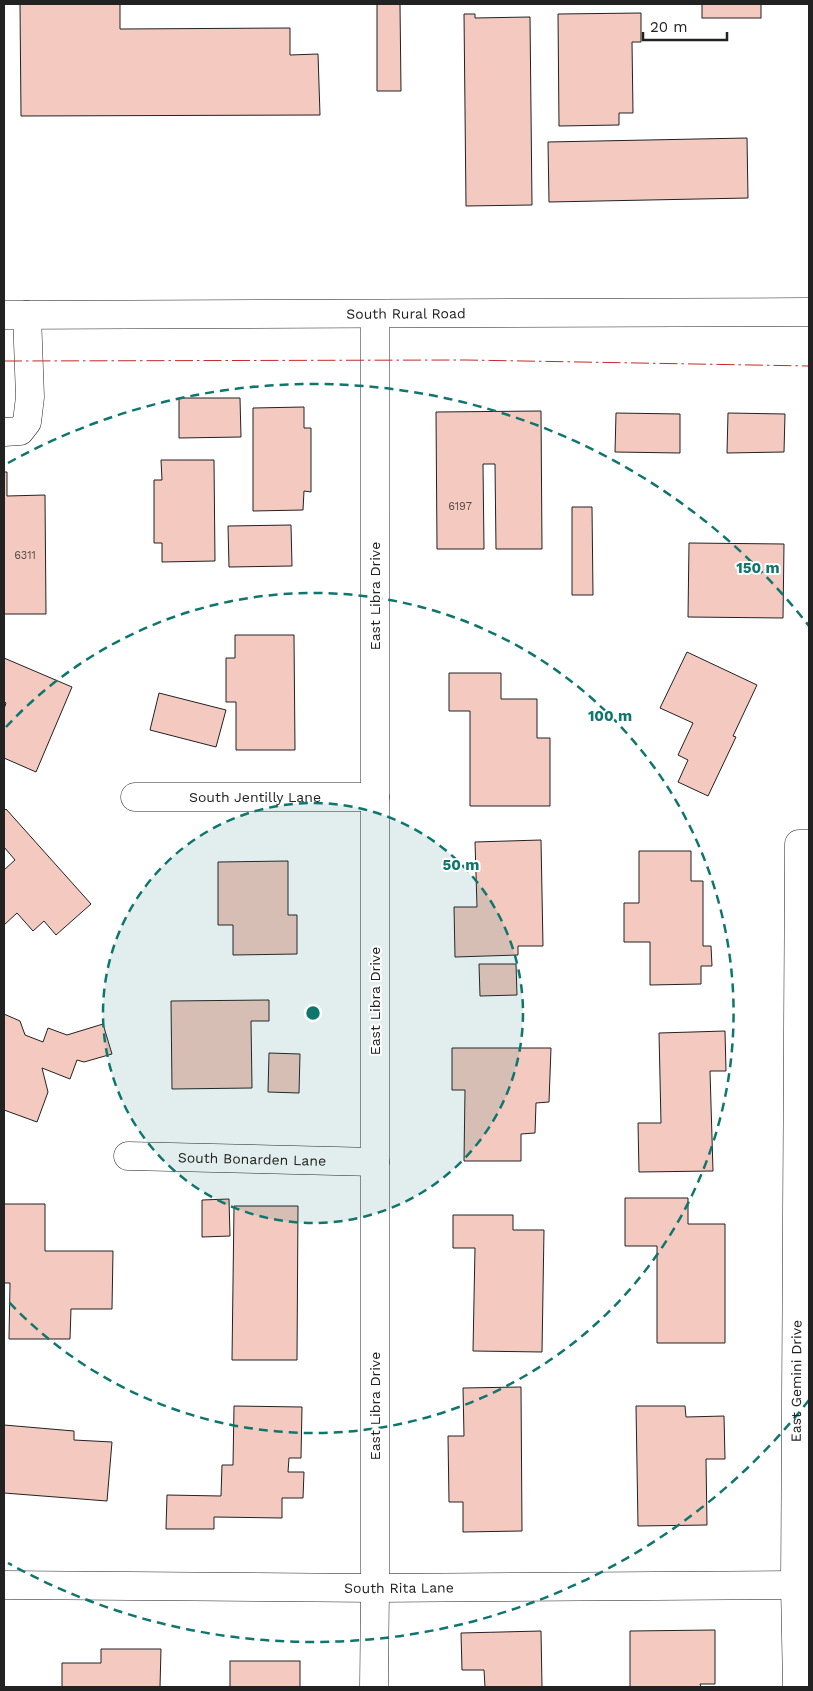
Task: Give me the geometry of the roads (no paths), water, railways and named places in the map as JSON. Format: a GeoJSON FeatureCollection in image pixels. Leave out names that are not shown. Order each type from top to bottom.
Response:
{"type":"FeatureCollection","features":[{"type":"Feature","properties":{"kind":"street","name":"South Rural Road"},"geometry":{"type":"LineString","coordinates":[[15,315],[809,312]]}},
{"type":"Feature","properties":{"kind":"street","name":"East Libra Drive"},"geometry":{"type":"LineString","coordinates":[[374,1687],[375,314]]}},
{"type":"Feature","properties":{"kind":"street"},"geometry":{"type":"LineString","coordinates":[[4,432],[20,431],[27,422],[30,397],[15,315]]}},
{"type":"Feature","properties":{"kind":"street","name":"South Jentilly Lane"},"geometry":{"type":"LineString","coordinates":[[135,797],[375,797]]}},
{"type":"Feature","properties":{"kind":"street","name":"East Gemini Drive"},"geometry":{"type":"LineString","coordinates":[[797,1687],[795,1585],[799,844],[809,844]]}},
{"type":"Feature","properties":{"kind":"street","name":"South Bonarden Lane"},"geometry":{"type":"LineString","coordinates":[[128,1156],[375,1162]]}},
{"type":"Feature","properties":{"kind":"street","name":"South Rita Lane"},"geometry":{"type":"LineString","coordinates":[[4,1585],[375,1588],[795,1585]]}}]}
